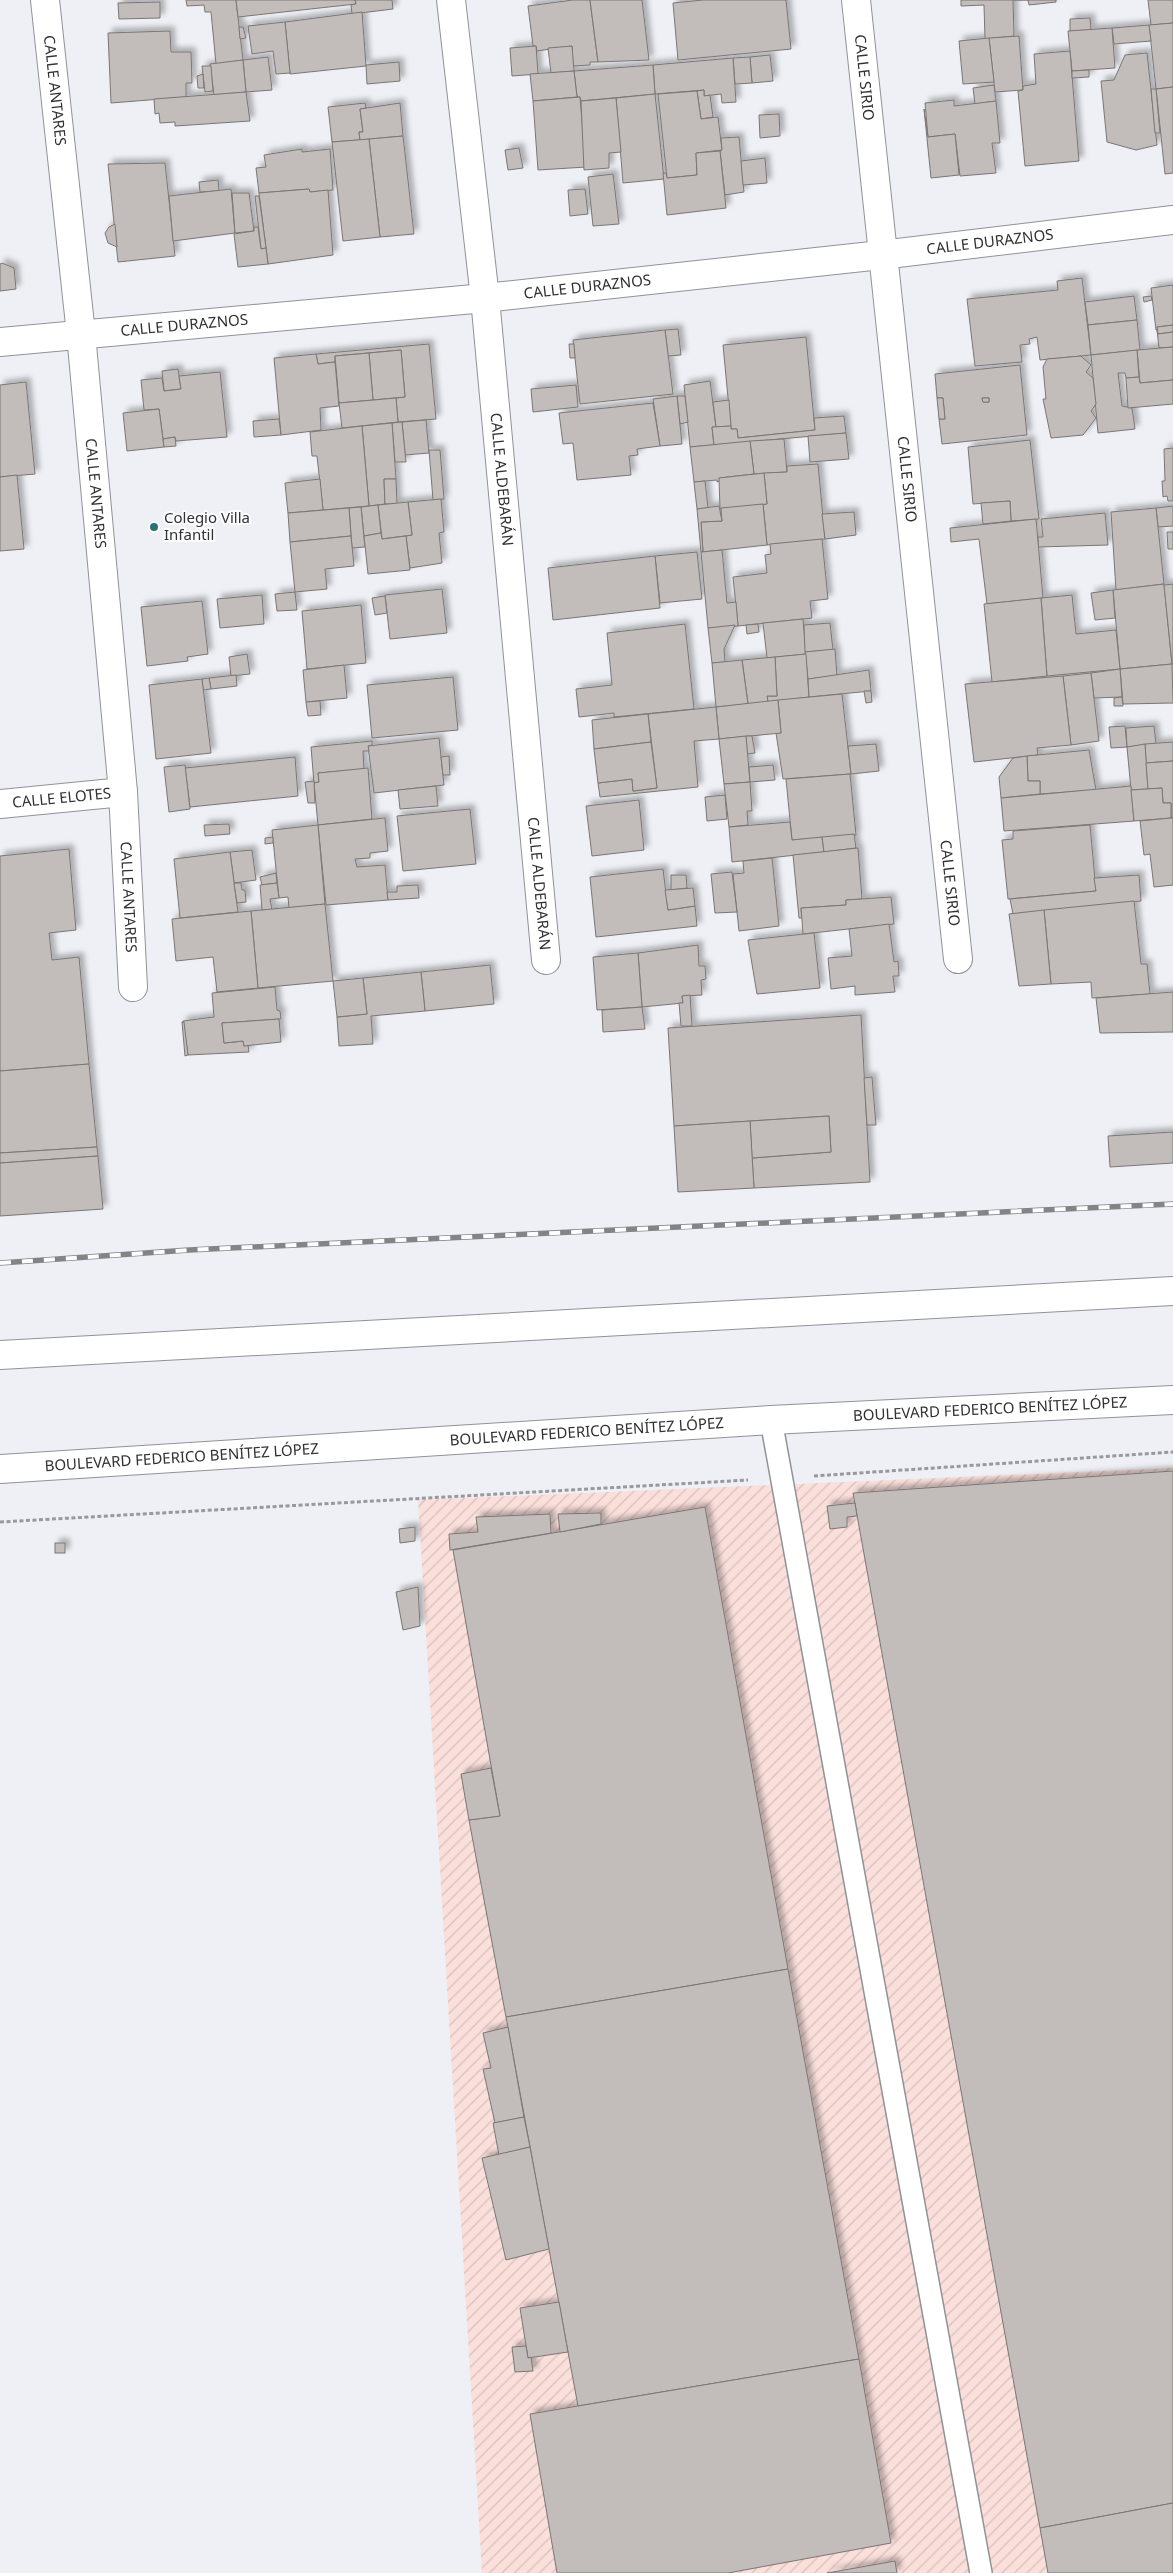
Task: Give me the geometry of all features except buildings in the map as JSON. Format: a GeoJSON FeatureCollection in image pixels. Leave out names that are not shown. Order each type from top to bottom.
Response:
{"type":"FeatureCollection","features":[{"type":"Feature","properties":{"kind":"street","name":"CALLE ANTARES"},"geometry":{"type":"LineString","coordinates":[[45,0],[81,334],[123,792],[133,987]]}},
{"type":"Feature","properties":{"kind":"street","name":"CALLE ALDEBARÁN"},"geometry":{"type":"LineString","coordinates":[[452,0],[485,298],[546,960]]}},
{"type":"Feature","properties":{"kind":"street","name":"CALLE SIRIO"},"geometry":{"type":"LineString","coordinates":[[856,0],[881,255],[958,959]]}},
{"type":"Feature","properties":{"kind":"street","name":"CALLE DURAZNOS"},"geometry":{"type":"LineString","coordinates":[[0,342],[485,298],[881,255],[1173,220]]}},
{"type":"Feature","properties":{"kind":"street","name":"CALLE ELOTES"},"geometry":{"type":"LineString","coordinates":[[0,804],[123,792]]}},
{"type":"Feature","properties":{"kind":"street"},"geometry":{"type":"LineString","coordinates":[[0,1355],[1173,1291]]}},
{"type":"Feature","properties":{"kind":"street","name":"BOULEVARD FEDERICO BENÍTEZ LÓPEZ"},"geometry":{"type":"LineString","coordinates":[[0,1469],[771,1420],[1173,1400]]}},
{"type":"Feature","properties":{"kind":"lane"},"geometry":{"type":"LineString","coordinates":[[771,1420],[981,2573]]}},
{"type":"Feature","properties":{"kind":"path"},"geometry":{"type":"LineString","coordinates":[[0,1522],[781,1478],[1173,1452]]}},
{"type":"Feature","properties":{"kind":"shaded area"},"geometry":{"type":"Polygon","coordinates":[[[1173,1468],[1173,2573],[482,2573],[418,1500],[1173,1468]]]}},
{"type":"Feature","properties":{"kind":"railway"},"geometry":{"type":"LineString","coordinates":[[0,1263],[189,1250],[1173,1204]]}},
{"type":"Feature","properties":{"kind":"place","name":"Colegio Villa Infantil"},"geometry":{"type":"Point","coordinates":[154,527]}}]}
